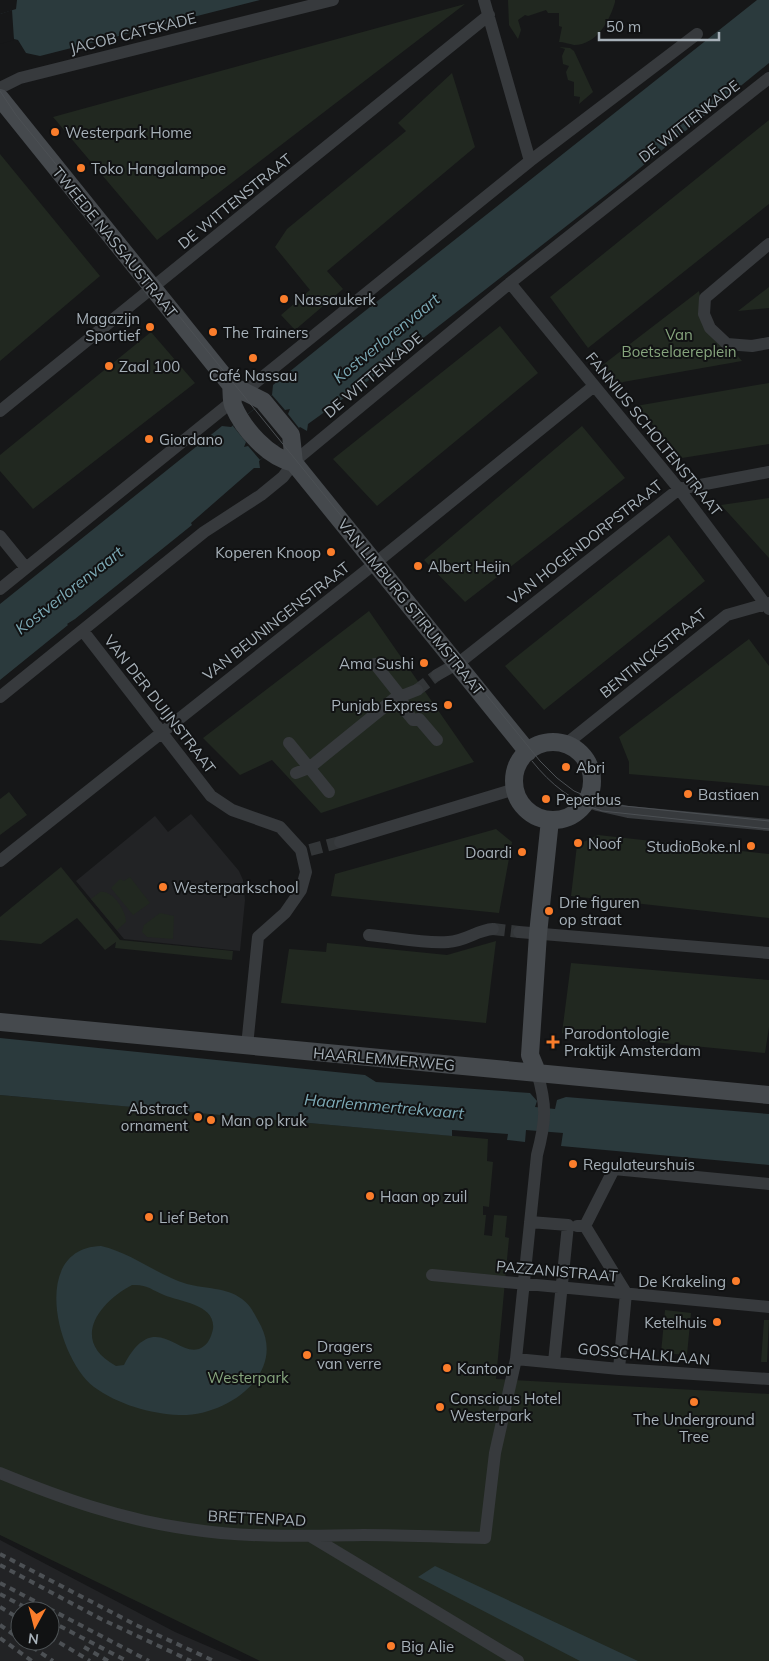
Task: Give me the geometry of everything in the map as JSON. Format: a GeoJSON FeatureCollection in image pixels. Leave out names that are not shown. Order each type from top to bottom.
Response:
{"type":"FeatureCollection","features":[{"type":"Feature","properties":{"kind":"street","name":"JACOB CATSKADE"},"geometry":{"type":"LineString","coordinates":[[0,88],[20,78],[333,0]]}},
{"type":"Feature","properties":{"kind":"street"},"geometry":{"type":"LineString","coordinates":[[484,0],[530,161]]}},
{"type":"Feature","properties":{"kind":"street","name":"DE WITTENSTRAAT"},"geometry":{"type":"LineString","coordinates":[[0,410],[153,289],[489,15]]}},
{"type":"Feature","properties":{"kind":"street"},"geometry":{"type":"LineString","coordinates":[[0,588],[236,393],[530,161],[697,34]]}},
{"type":"Feature","properties":{"kind":"street","name":"DE WITTENKADE"},"geometry":{"type":"LineString","coordinates":[[0,697],[204,532],[261,495],[283,477],[294,463],[510,282],[769,78]]}},
{"type":"Feature","properties":{"kind":"street","name":"TWEEDE NASSAUSTRAAT"},"geometry":{"type":"LineString","coordinates":[[0,98],[236,393],[241,420],[269,452]]}},
{"type":"Feature","properties":{"kind":"street"},"geometry":{"type":"LineString","coordinates":[[769,244],[705,298],[704,314],[710,328],[728,344],[752,346],[769,343]]}},
{"type":"Feature","properties":{"kind":"street","name":"FANNIUS SCHOLTENSTRAAT"},"geometry":{"type":"LineString","coordinates":[[510,282],[679,488],[768,605]]}},
{"type":"Feature","properties":{"kind":"street","name":"VAN BEUNINGENSTRAAT"},"geometry":{"type":"LineString","coordinates":[[0,861],[376,563],[594,386]]}},
{"type":"Feature","properties":{"kind":"street","name":"TWEEDE NASSAUSTRAAT"},"geometry":{"type":"LineString","coordinates":[[236,393],[263,402],[291,435],[294,463]]}},
{"type":"Feature","properties":{"kind":"street","name":"VAN LIMBURG STIRUMSTRAAT"},"geometry":{"type":"LineString","coordinates":[[269,452],[282,460],[294,463],[528,752]]}},
{"type":"Feature","properties":{"kind":"street","name":"VAN HOGENDORPSTRAAT"},"geometry":{"type":"LineString","coordinates":[[437,675],[457,664],[679,488],[769,472]]}},
{"type":"Feature","properties":{"kind":"street"},"geometry":{"type":"LineString","coordinates":[[0,536],[26,568]]}},
{"type":"Feature","properties":{"kind":"street","name":"BENTINCKSTRAAT"},"geometry":{"type":"LineString","coordinates":[[566,744],[727,615],[768,605]]}},
{"type":"Feature","properties":{"kind":"street","name":"VAN DER DUIJNSTRAAT"},"geometry":{"type":"LineString","coordinates":[[83,631],[211,796],[232,810],[280,827],[306,850],[306,872],[301,890],[285,912],[258,937],[247,1046]]}},
{"type":"Feature","properties":{"kind":"street"},"geometry":{"type":"LineString","coordinates":[[375,664],[402,698],[404,709],[413,720],[420,720],[437,740]]}},
{"type":"Feature","properties":{"kind":"street"},"geometry":{"type":"LineString","coordinates":[[296,773],[309,768],[394,699],[402,698],[417,690]]}},
{"type":"Feature","properties":{"kind":"street"},"geometry":{"type":"LineString","coordinates":[[290,743],[329,792]]}},
{"type":"Feature","properties":{"kind":"street"},"geometry":{"type":"LineString","coordinates":[[545,743],[566,744],[578,750],[587,761],[592,774],[592,787],[587,801],[572,815],[550,820],[527,810],[520,800],[515,789],[516,770],[528,752],[545,743]]}},
{"type":"Feature","properties":{"kind":"street"},"geometry":{"type":"LineString","coordinates":[[340,842],[515,789]]}},
{"type":"Feature","properties":{"kind":"street"},"geometry":{"type":"LineString","coordinates":[[587,801],[628,812],[769,825]]}},
{"type":"Feature","properties":{"kind":"street"},"geometry":{"type":"LineString","coordinates":[[312,1536],[485,1538],[495,1453],[516,1359],[537,1155],[543,1132],[546,1105],[530,1055],[538,934],[550,820]]}},
{"type":"Feature","properties":{"kind":"street"},"geometry":{"type":"LineString","coordinates":[[369,935],[447,942],[468,939],[484,930],[493,929]]}},
{"type":"Feature","properties":{"kind":"street"},"geometry":{"type":"LineString","coordinates":[[519,932],[769,953]]}},
{"type":"Feature","properties":{"kind":"street","name":"HAARLEMMERWEG"},"geometry":{"type":"LineString","coordinates":[[0,1022],[769,1095]]}},
{"type":"Feature","properties":{"kind":"street"},"geometry":{"type":"LineString","coordinates":[[585,1226],[614,1169],[769,1184]]}},
{"type":"Feature","properties":{"kind":"street"},"geometry":{"type":"LineString","coordinates":[[530,1222],[585,1226]]}},
{"type":"Feature","properties":{"kind":"street"},"geometry":{"type":"LineString","coordinates":[[554,1362],[568,1225]]}},
{"type":"Feature","properties":{"kind":"street"},"geometry":{"type":"LineString","coordinates":[[585,1226],[626,1293],[619,1369]]}},
{"type":"Feature","properties":{"kind":"street","name":"PAZZANISTRAAT"},"geometry":{"type":"LineString","coordinates":[[432,1275],[769,1307]]}},
{"type":"Feature","properties":{"kind":"street","name":"GOSSCHALKLAAN"},"geometry":{"type":"LineString","coordinates":[[516,1359],[769,1380]]}},
{"type":"Feature","properties":{"kind":"street","name":"BRETTENPAD"},"geometry":{"type":"LineString","coordinates":[[0,1473],[69,1500],[156,1524],[218,1532],[312,1536],[518,1661]]}},
{"type":"Feature","properties":{"kind":"shaded area","name":"Westerparkschool"},"geometry":{"type":"Polygon","coordinates":[[[191,814],[239,871],[243,880],[245,900],[240,951],[124,939],[76,881],[155,816],[168,832],[191,814]]]}},
{"type":"Feature","properties":{"kind":"shaded area"},"geometry":{"type":"Polygon","coordinates":[[[0,1540],[175,1632],[242,1661],[0,1661],[0,1540]]]}},
{"type":"Feature","properties":{"kind":"green space"},"geometry":{"type":"Polygon","coordinates":[[[508,0],[615,0],[615,2],[606,24],[596,36],[582,44],[574,45],[559,42],[562,27],[559,26],[559,13],[548,13],[546,10],[528,16],[525,15],[518,20],[521,30],[518,39],[509,25],[508,0]]]}},
{"type":"Feature","properties":{"kind":"green space"},"geometry":{"type":"Polygon","coordinates":[[[465,4],[157,240],[53,117],[465,4]]]}},
{"type":"Feature","properties":{"kind":"green space"},"geometry":{"type":"Polygon","coordinates":[[[559,47],[570,48],[574,51],[593,92],[579,104],[580,97],[574,96],[574,82],[568,80],[566,72],[569,66],[563,64],[562,56],[565,49],[559,47]]]}},
{"type":"Feature","properties":{"kind":"green space"},"geometry":{"type":"Polygon","coordinates":[[[452,73],[475,147],[327,271],[343,289],[295,330],[281,315],[310,290],[275,247],[287,229],[406,131],[398,123],[452,73]]]}},
{"type":"Feature","properties":{"kind":"green space"},"geometry":{"type":"Polygon","coordinates":[[[769,120],[769,204],[588,348],[550,297],[769,120]]]}},
{"type":"Feature","properties":{"kind":"green space"},"geometry":{"type":"Polygon","coordinates":[[[0,154],[100,276],[0,361],[0,154]]]}},
{"type":"Feature","properties":{"kind":"green space"},"geometry":{"type":"Polygon","coordinates":[[[769,287],[769,308],[738,311],[769,287]]]}},
{"type":"Feature","properties":{"kind":"green space","name":"Van Boetselaereplein"},"geometry":{"type":"Polygon","coordinates":[[[699,291],[706,329],[731,348],[742,361],[623,382],[619,385],[600,367],[699,291]]]}},
{"type":"Feature","properties":{"kind":"green space"},"geometry":{"type":"Polygon","coordinates":[[[500,326],[538,373],[377,506],[333,459],[500,326]]]}},
{"type":"Feature","properties":{"kind":"green space"},"geometry":{"type":"Polygon","coordinates":[[[151,332],[195,383],[33,509],[0,471],[0,455],[151,332]]]}},
{"type":"Feature","properties":{"kind":"green space"},"geometry":{"type":"Polygon","coordinates":[[[769,383],[769,444],[682,458],[636,406],[769,383]]]}},
{"type":"Feature","properties":{"kind":"green space"},"geometry":{"type":"Polygon","coordinates":[[[582,426],[625,478],[465,602],[424,560],[582,426]]]}},
{"type":"Feature","properties":{"kind":"green space"},"geometry":{"type":"Polygon","coordinates":[[[769,498],[769,558],[721,505],[769,498]]]}},
{"type":"Feature","properties":{"kind":"green space"},"geometry":{"type":"Polygon","coordinates":[[[669,535],[705,581],[544,710],[505,666],[669,535]]]}},
{"type":"Feature","properties":{"kind":"green space"},"geometry":{"type":"Polygon","coordinates":[[[369,611],[474,762],[321,813],[272,760],[240,775],[203,738],[369,611]]]}},
{"type":"Feature","properties":{"kind":"green space"},"geometry":{"type":"Polygon","coordinates":[[[749,639],[769,666],[769,786],[629,774],[629,762],[619,737],[749,639]]]}},
{"type":"Feature","properties":{"kind":"green space"},"geometry":{"type":"Polygon","coordinates":[[[9,792],[27,815],[0,835],[0,799],[9,792]]]}},
{"type":"Feature","properties":{"kind":"green space"},"geometry":{"type":"Polygon","coordinates":[[[496,829],[512,842],[499,913],[331,896],[335,874],[496,829]]]}},
{"type":"Feature","properties":{"kind":"green space"},"geometry":{"type":"Polygon","coordinates":[[[598,835],[769,854],[769,918],[571,896],[577,845],[598,835]]]}},
{"type":"Feature","properties":{"kind":"green space"},"geometry":{"type":"Polygon","coordinates":[[[61,867],[120,940],[233,951],[232,960],[115,948],[116,942],[105,950],[77,918],[41,944],[0,940],[0,917],[61,867]]]}},
{"type":"Feature","properties":{"kind":"green space"},"geometry":{"type":"Polygon","coordinates":[[[130,877],[150,903],[133,915],[111,888],[120,879],[124,881],[130,877]]]}},
{"type":"Feature","properties":{"kind":"green space"},"geometry":{"type":"Polygon","coordinates":[[[100,892],[110,894],[124,912],[126,922],[117,930],[91,899],[100,892]]]}},
{"type":"Feature","properties":{"kind":"green space"},"geometry":{"type":"Polygon","coordinates":[[[160,913],[174,916],[173,939],[147,937],[142,932],[144,925],[160,913]]]}},
{"type":"Feature","properties":{"kind":"green space"},"geometry":{"type":"Polygon","coordinates":[[[496,941],[486,1023],[281,1003],[289,949],[326,952],[327,943],[447,955],[496,941]]]}},
{"type":"Feature","properties":{"kind":"green space"},"geometry":{"type":"Polygon","coordinates":[[[571,963],[769,980],[769,1027],[765,1053],[562,1033],[571,963]]]}},
{"type":"Feature","properties":{"kind":"green space","name":"Westerpark"},"geometry":{"type":"Polygon","coordinates":[[[0,1095],[488,1139],[487,1161],[493,1162],[489,1207],[483,1206],[483,1215],[486,1215],[484,1235],[492,1236],[494,1215],[507,1216],[505,1237],[509,1238],[496,1379],[769,1394],[769,1661],[260,1661],[0,1535],[0,1095]]]}},
{"type":"Feature","properties":{"kind":"green space"},"geometry":{"type":"Polygon","coordinates":[[[665,1310],[691,1313],[687,1355],[661,1353],[665,1310]]]}},
{"type":"Feature","properties":{"kind":"green space"},"geometry":{"type":"Polygon","coordinates":[[[764,1320],[769,1320],[767,1362],[761,1362],[764,1320]]]}},
{"type":"Feature","properties":{"kind":"water"},"geometry":{"type":"Polygon","coordinates":[[[17,0],[260,0],[40,56],[26,53],[18,40],[14,39],[0,14],[16,9],[17,0]]]}},
{"type":"Feature","properties":{"kind":"water","name":"Kostverlorenvaart"},"geometry":{"type":"Polygon","coordinates":[[[757,0],[769,0],[769,63],[624,181],[376,375],[308,424],[307,431],[300,427],[259,461],[260,468],[254,468],[191,523],[192,525],[0,680],[0,604],[222,426],[231,427],[272,395],[273,385],[757,0]]]}},
{"type":"Feature","properties":{"kind":"water","name":"Haarlemmertrekvaart"},"geometry":{"type":"Polygon","coordinates":[[[0,1038],[365,1075],[376,1082],[530,1093],[537,1101],[535,1107],[555,1109],[557,1100],[566,1097],[769,1114],[769,1165],[561,1146],[563,1133],[526,1130],[525,1142],[507,1140],[508,1134],[452,1130],[452,1136],[0,1095],[0,1038]]]}},
{"type":"Feature","properties":{"kind":"water"},"geometry":{"type":"Polygon","coordinates":[[[101,1246],[112,1249],[176,1280],[194,1286],[229,1292],[242,1299],[251,1308],[261,1326],[266,1345],[265,1362],[258,1377],[246,1390],[231,1401],[214,1409],[196,1414],[157,1413],[124,1403],[94,1387],[80,1372],[69,1353],[61,1330],[57,1306],[58,1284],[65,1265],[79,1251],[101,1246]],[[132,1285],[109,1302],[100,1312],[94,1323],[92,1334],[94,1345],[102,1356],[116,1366],[124,1365],[136,1347],[147,1339],[157,1337],[195,1350],[207,1343],[213,1329],[209,1314],[203,1309],[164,1295],[146,1286],[132,1285]]]}},
{"type":"Feature","properties":{"kind":"water"},"geometry":{"type":"Polygon","coordinates":[[[435,1566],[638,1661],[580,1661],[418,1577],[435,1566]]]}},
{"type":"Feature","properties":{"kind":"pier"},"geometry":{"type":"Polygon","coordinates":[[[12,10],[14,40],[0,44],[0,14],[12,10]]]}},
{"type":"Feature","properties":{"kind":"pier"},"geometry":{"type":"Polygon","coordinates":[[[272,395],[285,410],[290,409],[288,414],[299,428],[260,460],[248,446],[244,447],[246,442],[233,426],[272,395]]]}},
{"type":"Feature","properties":{"kind":"tunnel"},"geometry":{"type":"LineString","coordinates":[[417,690],[437,675]]}},
{"type":"Feature","properties":{"kind":"tunnel"},"geometry":{"type":"LineString","coordinates":[[310,850],[340,842]]}},
{"type":"Feature","properties":{"kind":"tunnel"},"geometry":{"type":"LineString","coordinates":[[493,929],[519,932]]}},
{"type":"Feature","properties":{"kind":"tram line"},"geometry":{"type":"LineString","coordinates":[[0,91],[16,115],[540,761],[557,778],[574,791],[605,804],[769,821]]}},
{"type":"Feature","properties":{"kind":"tram line"},"geometry":{"type":"LineString","coordinates":[[532,761],[563,792],[582,803],[602,811],[769,829]]}},
{"type":"Feature","properties":{"kind":"railway"},"geometry":{"type":"LineString","coordinates":[[0,1554],[136,1625],[214,1661]]}},
{"type":"Feature","properties":{"kind":"railway"},"geometry":{"type":"LineString","coordinates":[[0,1565],[101,1619],[191,1661]]}},
{"type":"Feature","properties":{"kind":"railway"},"geometry":{"type":"LineString","coordinates":[[0,1583],[149,1661]]}},
{"type":"Feature","properties":{"kind":"railway"},"geometry":{"type":"LineString","coordinates":[[0,1594],[13,1601]]}},
{"type":"Feature","properties":{"kind":"railway"},"geometry":{"type":"LineString","coordinates":[[0,1607],[10,1613]]}},
{"type":"Feature","properties":{"kind":"railway"},"geometry":{"type":"LineString","coordinates":[[0,1625],[10,1632]]}},
{"type":"Feature","properties":{"kind":"railway"},"geometry":{"type":"LineString","coordinates":[[60,1626],[127,1661]]}},
{"type":"Feature","properties":{"kind":"railway"},"geometry":{"type":"LineString","coordinates":[[0,1638],[32,1661]]}},
{"type":"Feature","properties":{"kind":"railway"},"geometry":{"type":"LineString","coordinates":[[60,1643],[90,1661]]}},
{"type":"Feature","properties":{"kind":"railway"},"geometry":{"type":"LineString","coordinates":[[84,1647],[108,1661]]}},
{"type":"Feature","properties":{"kind":"railway"},"geometry":{"type":"LineString","coordinates":[[38,1651],[53,1661]]}},
{"type":"Feature","properties":{"kind":"place","name":"Westerpark Home"},"geometry":{"type":"Point","coordinates":[55,132]}},
{"type":"Feature","properties":{"kind":"place","name":"Toko Hangalampoe"},"geometry":{"type":"Point","coordinates":[81,168]}},
{"type":"Feature","properties":{"kind":"place","name":"Nassaukerk"},"geometry":{"type":"Point","coordinates":[284,299]}},
{"type":"Feature","properties":{"kind":"place","name":"Magazijn Sportief"},"geometry":{"type":"Point","coordinates":[150,327]}},
{"type":"Feature","properties":{"kind":"place","name":"The Trainers"},"geometry":{"type":"Point","coordinates":[213,332]}},
{"type":"Feature","properties":{"kind":"place","name":"Café Nassau"},"geometry":{"type":"Point","coordinates":[253,358]}},
{"type":"Feature","properties":{"kind":"place","name":"Zaal 100"},"geometry":{"type":"Point","coordinates":[109,366]}},
{"type":"Feature","properties":{"kind":"place","name":"Giordano"},"geometry":{"type":"Point","coordinates":[149,439]}},
{"type":"Feature","properties":{"kind":"place","name":"Koperen Knoop"},"geometry":{"type":"Point","coordinates":[331,552]}},
{"type":"Feature","properties":{"kind":"place","name":"Albert Heijn"},"geometry":{"type":"Point","coordinates":[418,566]}},
{"type":"Feature","properties":{"kind":"place","name":"Ama Sushi"},"geometry":{"type":"Point","coordinates":[424,663]}},
{"type":"Feature","properties":{"kind":"place","name":"Punjab Express"},"geometry":{"type":"Point","coordinates":[448,705]}},
{"type":"Feature","properties":{"kind":"place","name":"Abri"},"geometry":{"type":"Point","coordinates":[566,767]}},
{"type":"Feature","properties":{"kind":"place","name":"Bastiaen"},"geometry":{"type":"Point","coordinates":[688,794]}},
{"type":"Feature","properties":{"kind":"place","name":"Peperbus"},"geometry":{"type":"Point","coordinates":[546,799]}},
{"type":"Feature","properties":{"kind":"place","name":"Noof"},"geometry":{"type":"Point","coordinates":[578,843]}},
{"type":"Feature","properties":{"kind":"place","name":"StudioBoke.nl"},"geometry":{"type":"Point","coordinates":[751,846]}},
{"type":"Feature","properties":{"kind":"place","name":"Doardi"},"geometry":{"type":"Point","coordinates":[522,852]}},
{"type":"Feature","properties":{"kind":"place","name":"Westerparkschool"},"geometry":{"type":"Point","coordinates":[163,887]}},
{"type":"Feature","properties":{"kind":"place","name":"Drie figuren op straat"},"geometry":{"type":"Point","coordinates":[549,911]}},
{"type":"Feature","properties":{"kind":"place","name":"Parodontologie Praktijk Amsterdam"},"geometry":{"type":"Point","coordinates":[553,1042]}},
{"type":"Feature","properties":{"kind":"place","name":"Abstract ornament"},"geometry":{"type":"Point","coordinates":[198,1117]}},
{"type":"Feature","properties":{"kind":"place","name":"Man op kruk"},"geometry":{"type":"Point","coordinates":[211,1120]}},
{"type":"Feature","properties":{"kind":"place","name":"Regulateurshuis"},"geometry":{"type":"Point","coordinates":[573,1164]}},
{"type":"Feature","properties":{"kind":"place","name":"Haan op zuil"},"geometry":{"type":"Point","coordinates":[370,1196]}},
{"type":"Feature","properties":{"kind":"place","name":"Lief Beton"},"geometry":{"type":"Point","coordinates":[149,1217]}},
{"type":"Feature","properties":{"kind":"place","name":"De Krakeling"},"geometry":{"type":"Point","coordinates":[736,1281]}},
{"type":"Feature","properties":{"kind":"place","name":"Ketelhuis"},"geometry":{"type":"Point","coordinates":[717,1322]}},
{"type":"Feature","properties":{"kind":"place","name":"Dragers van verre"},"geometry":{"type":"Point","coordinates":[307,1355]}},
{"type":"Feature","properties":{"kind":"place","name":"Kantoor"},"geometry":{"type":"Point","coordinates":[447,1368]}},
{"type":"Feature","properties":{"kind":"place","name":"The Underground Tree"},"geometry":{"type":"Point","coordinates":[694,1402]}},
{"type":"Feature","properties":{"kind":"place","name":"Conscious Hotel Westerpark"},"geometry":{"type":"Point","coordinates":[440,1407]}},
{"type":"Feature","properties":{"kind":"place","name":"Big Alie"},"geometry":{"type":"Point","coordinates":[391,1646]}}]}
